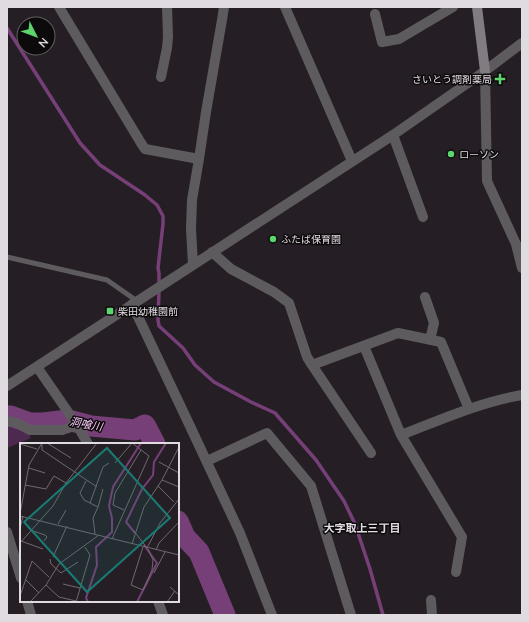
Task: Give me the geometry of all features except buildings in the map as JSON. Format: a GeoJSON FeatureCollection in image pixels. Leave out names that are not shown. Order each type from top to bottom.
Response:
{"type":"FeatureCollection","features":[{"type":"Feature","properties":{"kind":"street"},"geometry":{"type":"LineString","coordinates":[[59,7],[145,149],[199,159]]}},
{"type":"Feature","properties":{"kind":"street"},"geometry":{"type":"LineString","coordinates":[[161,77],[168,37],[167,7]]}},
{"type":"Feature","properties":{"kind":"street"},"geometry":{"type":"LineString","coordinates":[[193,264],[191,229],[192,200],[224,7]]}},
{"type":"Feature","properties":{"kind":"street"},"geometry":{"type":"LineString","coordinates":[[285,7],[352,161]]}},
{"type":"Feature","properties":{"kind":"street"},"geometry":{"type":"LineString","coordinates":[[375,14],[382,42],[399,39],[454,7]]}},
{"type":"Feature","properties":{"kind":"street"},"geometry":{"type":"LineString","coordinates":[[477,7],[485,71],[487,181],[516,244],[522,268]]}},
{"type":"Feature","properties":{"kind":"street"},"geometry":{"type":"LineString","coordinates":[[7,386],[393,135],[485,71],[522,43]]}},
{"type":"Feature","properties":{"kind":"street"},"geometry":{"type":"LineString","coordinates":[[393,135],[423,217]]}},
{"type":"Feature","properties":{"kind":"street"},"geometry":{"type":"LineString","coordinates":[[212,252],[231,269],[274,292],[289,303],[307,357],[371,453]]}},
{"type":"Feature","properties":{"kind":"street"},"geometry":{"type":"LineString","coordinates":[[425,297],[434,323],[430,340]]}},
{"type":"Feature","properties":{"kind":"street"},"geometry":{"type":"LineString","coordinates":[[134,302],[206,462],[240,533],[272,615]]}},
{"type":"Feature","properties":{"kind":"street"},"geometry":{"type":"LineString","coordinates":[[312,365],[398,333],[441,342],[469,410]]}},
{"type":"Feature","properties":{"kind":"street"},"geometry":{"type":"LineString","coordinates":[[364,346],[401,435],[462,538],[456,572]]}},
{"type":"Feature","properties":{"kind":"street"},"geometry":{"type":"LineString","coordinates":[[37,366],[87,443]]}},
{"type":"Feature","properties":{"kind":"street"},"geometry":{"type":"LineString","coordinates":[[401,435],[469,410],[506,398],[522,395]]}},
{"type":"Feature","properties":{"kind":"street"},"geometry":{"type":"LineString","coordinates":[[7,422],[17,423],[30,430],[62,430],[77,425]]}},
{"type":"Feature","properties":{"kind":"street"},"geometry":{"type":"LineString","coordinates":[[206,462],[268,433],[312,486],[351,615]]}},
{"type":"Feature","properties":{"kind":"street"},"geometry":{"type":"LineString","coordinates":[[7,532],[20,575]]}},
{"type":"Feature","properties":{"kind":"street"},"geometry":{"type":"LineString","coordinates":[[431,600],[432,615]]}},
{"type":"Feature","properties":{"kind":"street"},"geometry":{"type":"LineString","coordinates":[[27,602],[30,615]]}},
{"type":"Feature","properties":{"kind":"street"},"geometry":{"type":"LineString","coordinates":[[158,602],[163,615]]}},
{"type":"Feature","properties":{"kind":"lane"},"geometry":{"type":"LineString","coordinates":[[7,257],[107,280],[134,302]]}},
{"type":"Feature","properties":{"kind":"shaded area"},"geometry":{"type":"Polygon","coordinates":[[[7,425],[24,430],[31,438],[7,448],[7,425]]]}},
{"type":"Feature","properties":{"kind":"waterway"},"geometry":{"type":"LineString","coordinates":[[7,28],[80,143],[100,165],[145,195],[157,205],[163,216],[158,268],[159,284]]}},
{"type":"Feature","properties":{"kind":"waterway"},"geometry":{"type":"LineString","coordinates":[[159,290],[159,326],[183,348],[195,365],[214,382],[275,413],[316,460],[344,501],[355,524],[383,615]]}},
{"type":"Feature","properties":{"kind":"waterway","name":"洞喰川"},"geometry":{"type":"LineString","coordinates":[[7,416],[30,423],[68,420],[91,426],[135,430],[145,425],[154,443]]}},
{"type":"Feature","properties":{"kind":"waterway","name":"洞喰川"},"geometry":{"type":"LineString","coordinates":[[179,523],[185,537],[199,552],[225,615]]}},
{"type":"Feature","properties":{"kind":"place","name":"さいとう調剤薬局"},"geometry":{"type":"Point","coordinates":[500,79]}},
{"type":"Feature","properties":{"kind":"place","name":"ローソン"},"geometry":{"type":"Point","coordinates":[451,154]}},
{"type":"Feature","properties":{"kind":"place","name":"ふたば保育園"},"geometry":{"type":"Point","coordinates":[273,239]}},
{"type":"Feature","properties":{"kind":"place","name":"柴田幼稚園前"},"geometry":{"type":"Point","coordinates":[110,311]}},
{"type":"Feature","properties":{"kind":"district","name":"大字取上三丁目"},"geometry":{"type":"Point","coordinates":[362,528]}}]}
